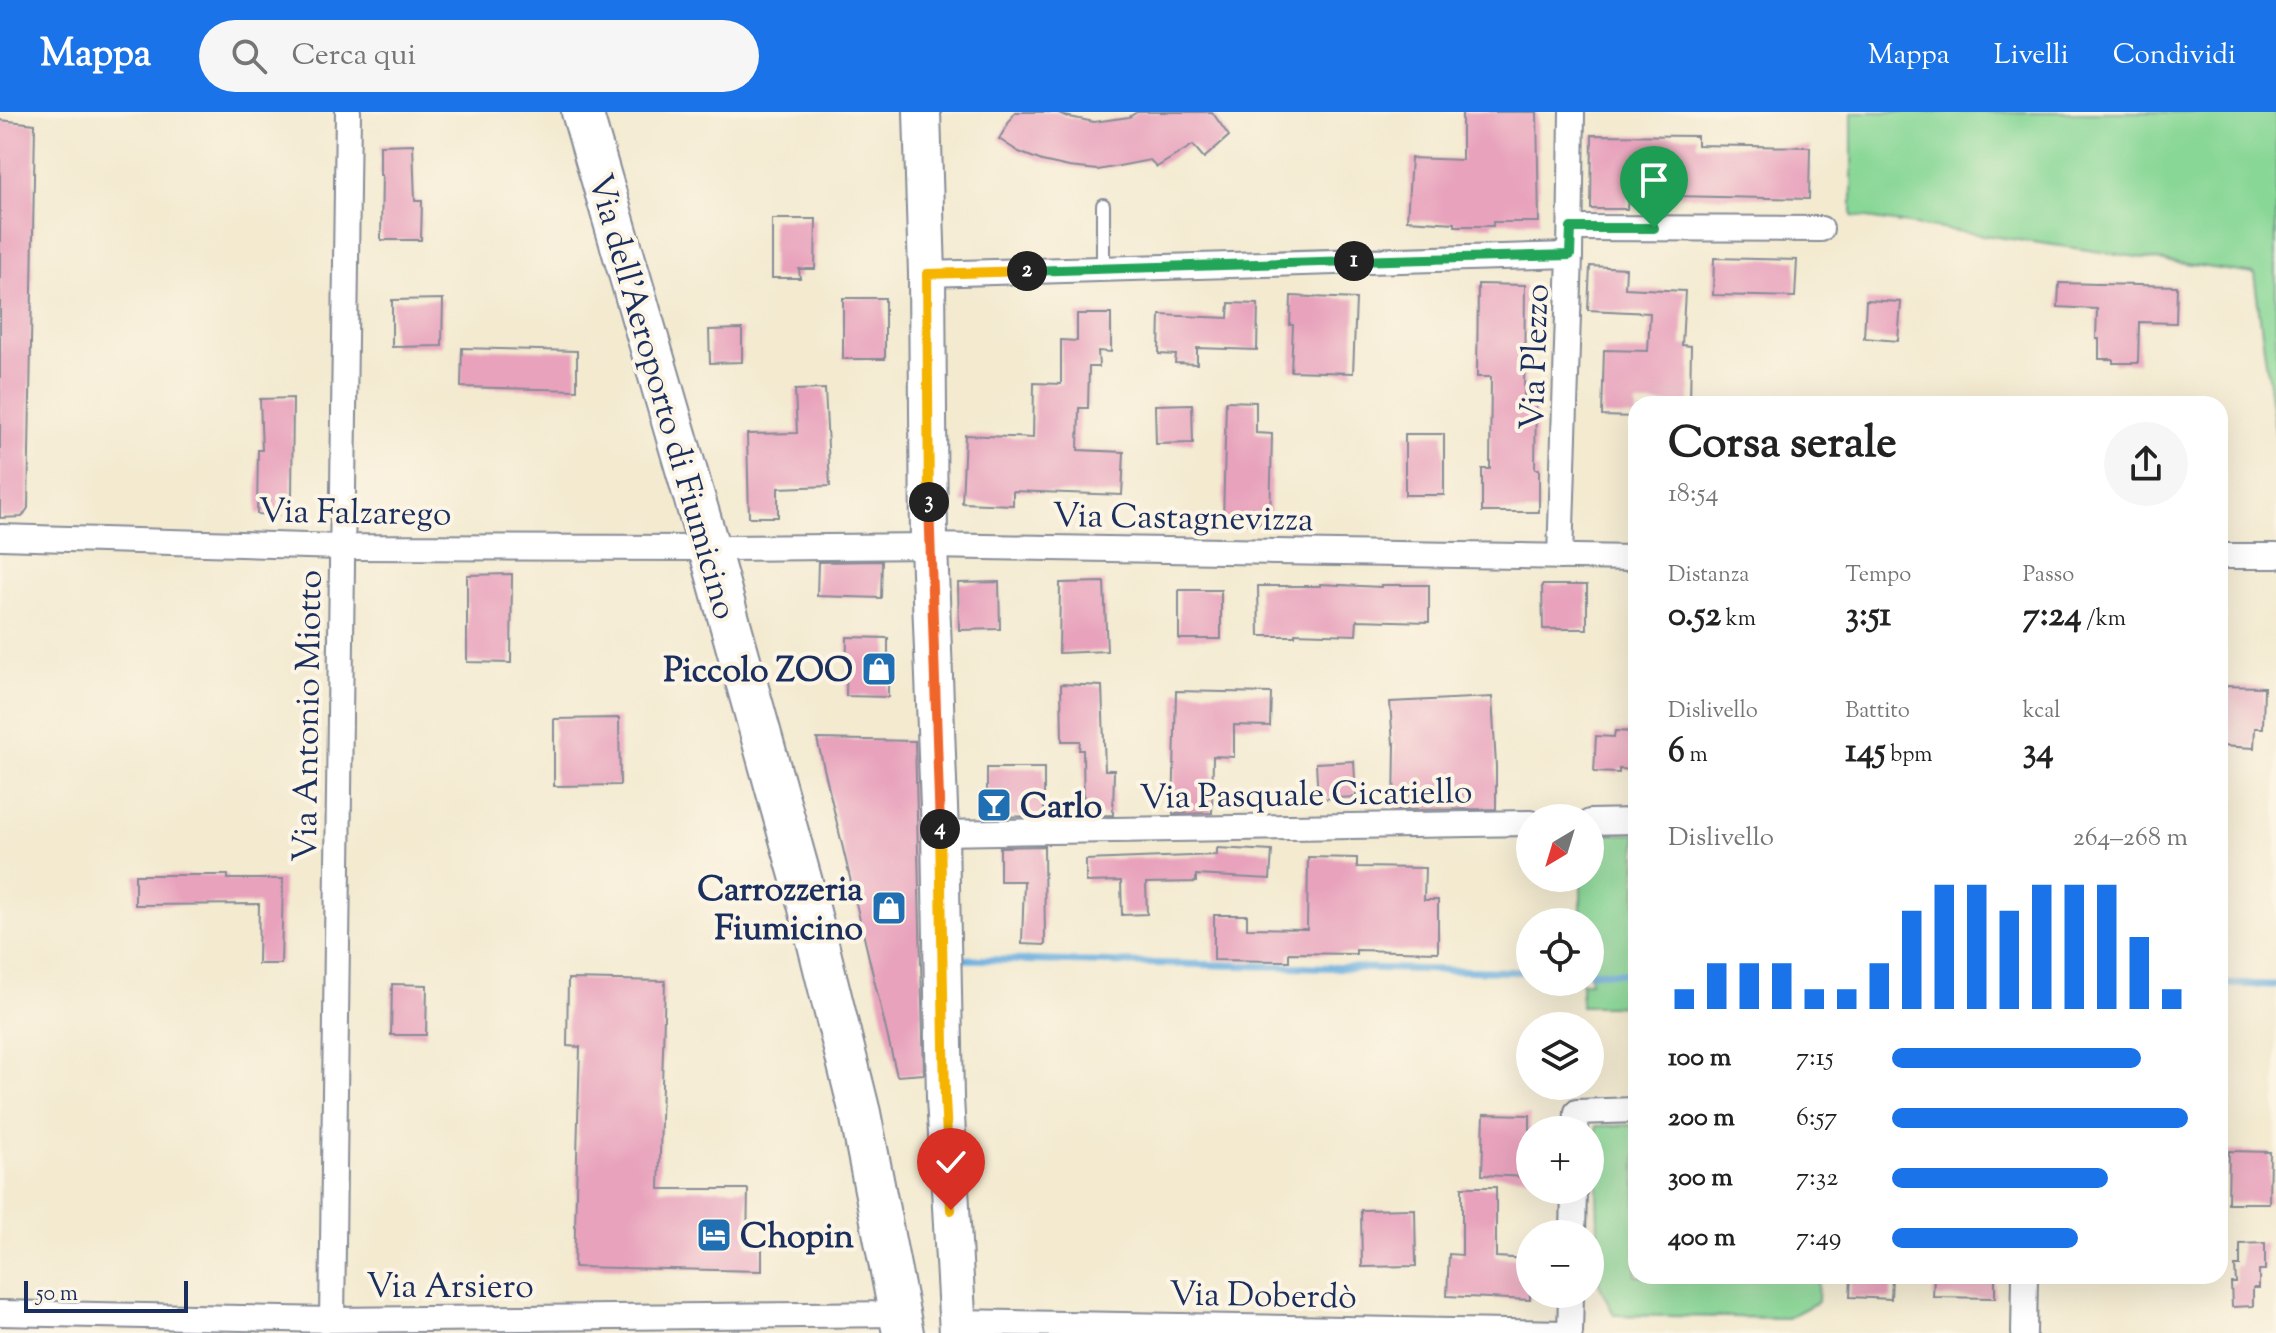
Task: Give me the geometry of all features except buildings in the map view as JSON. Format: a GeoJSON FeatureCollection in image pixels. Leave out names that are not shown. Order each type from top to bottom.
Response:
{"type":"FeatureCollection","features":[{"type":"Feature","properties":{"kind":"main road","name":"Via dell'Aeroporto di Fiumicino"},"geometry":{"type":"LineString","coordinates":[[582,112],[719,548],[860,1113],[901,1324]]}},
{"type":"Feature","properties":{"kind":"street","name":"Via Antonio Miotto"},"geometry":{"type":"LineString","coordinates":[[332,1326],[348,112]]}},
{"type":"Feature","properties":{"kind":"street"},"geometry":{"type":"LineString","coordinates":[[922,112],[929,546],[940,833],[945,1098],[957,1328]]}},
{"type":"Feature","properties":{"kind":"street","name":"Via Plezzo"},"geometry":{"type":"LineString","coordinates":[[1560,557],[1572,112]]}},
{"type":"Feature","properties":{"kind":"street"},"geometry":{"type":"LineString","coordinates":[[1571,228],[1821,229]]}},
{"type":"Feature","properties":{"kind":"street"},"geometry":{"type":"LineString","coordinates":[[927,274],[1570,255]]}},
{"type":"Feature","properties":{"kind":"street","name":"Via Falzarego"},"geometry":{"type":"LineString","coordinates":[[0,537],[342,547],[719,548]]}},
{"type":"Feature","properties":{"kind":"street","name":"Via Castagnevizza"},"geometry":{"type":"LineString","coordinates":[[719,548],[929,546],[1628,558]]}},
{"type":"Feature","properties":{"kind":"street"},"geometry":{"type":"LineString","coordinates":[[2228,556],[2276,556]]}},
{"type":"Feature","properties":{"kind":"street"},"geometry":{"type":"LineString","coordinates":[[1604,822],[1628,821]]}},
{"type":"Feature","properties":{"kind":"street","name":"Via Pasquale Cicatiello"},"geometry":{"type":"LineString","coordinates":[[940,833],[1516,823]]}},
{"type":"Feature","properties":{"kind":"street"},"geometry":{"type":"LineString","coordinates":[[1577,1116],[1577,1112],[1628,1110]]}},
{"type":"Feature","properties":{"kind":"street"},"geometry":{"type":"LineString","coordinates":[[2024,1333],[2025,1284]]}},
{"type":"Feature","properties":{"kind":"street"},"geometry":{"type":"LineString","coordinates":[[1568,1333],[1570,1308]]}},
{"type":"Feature","properties":{"kind":"street","name":"Via Arsiero"},"geometry":{"type":"LineString","coordinates":[[0,1313],[332,1326],[901,1324]]}},
{"type":"Feature","properties":{"kind":"street","name":"Via Doberdò"},"geometry":{"type":"LineString","coordinates":[[957,1328],[1568,1333]]}},
{"type":"Feature","properties":{"kind":"lane"},"geometry":{"type":"LineString","coordinates":[[1103,205],[1103,269]]}},
{"type":"Feature","properties":{"kind":"green space"},"geometry":{"type":"Polygon","coordinates":[[[1852,112],[2276,112],[2276,435],[2254,274],[1852,216],[1852,112]]]}},
{"type":"Feature","properties":{"kind":"green space"},"geometry":{"type":"Polygon","coordinates":[[[1604,834],[1628,834],[1628,1006],[1581,1006],[1581,996],[1604,996],[1604,908],[1581,908],[1581,892],[1604,892],[1604,834]]]}},
{"type":"Feature","properties":{"kind":"green space"},"geometry":{"type":"Polygon","coordinates":[[[1628,1125],[1628,1284],[1819,1284],[1818,1302],[1787,1318],[1614,1315],[1604,1294],[1604,1220],[1598,1220],[1597,1204],[1604,1204],[1604,1126],[1628,1125]]]}},
{"type":"Feature","properties":{"kind":"waterway"},"geometry":{"type":"LineString","coordinates":[[958,959],[1516,972]]}},
{"type":"Feature","properties":{"kind":"waterway"},"geometry":{"type":"LineString","coordinates":[[1604,972],[1628,973]]}},
{"type":"Feature","properties":{"kind":"waterway"},"geometry":{"type":"LineString","coordinates":[[2228,984],[2276,985]]}},
{"type":"Feature","properties":{"kind":"place","name":"Piccolo ZOO"},"geometry":{"type":"Point","coordinates":[879,669]}},
{"type":"Feature","properties":{"kind":"place","name":"Carlo"},"geometry":{"type":"Point","coordinates":[994,805]}},
{"type":"Feature","properties":{"kind":"place","name":"Carrozzeria Fiumicino"},"geometry":{"type":"Point","coordinates":[889,908]}},
{"type":"Feature","properties":{"kind":"place","name":"Chopin"},"geometry":{"type":"Point","coordinates":[714,1235]}},
{"type":"Feature","properties":{"kind":"route"},"geometry":{"type":"LineString","coordinates":[[951,1210],[929,546],[927,274],[1570,255],[1571,228],[1654,228]]}}]}
